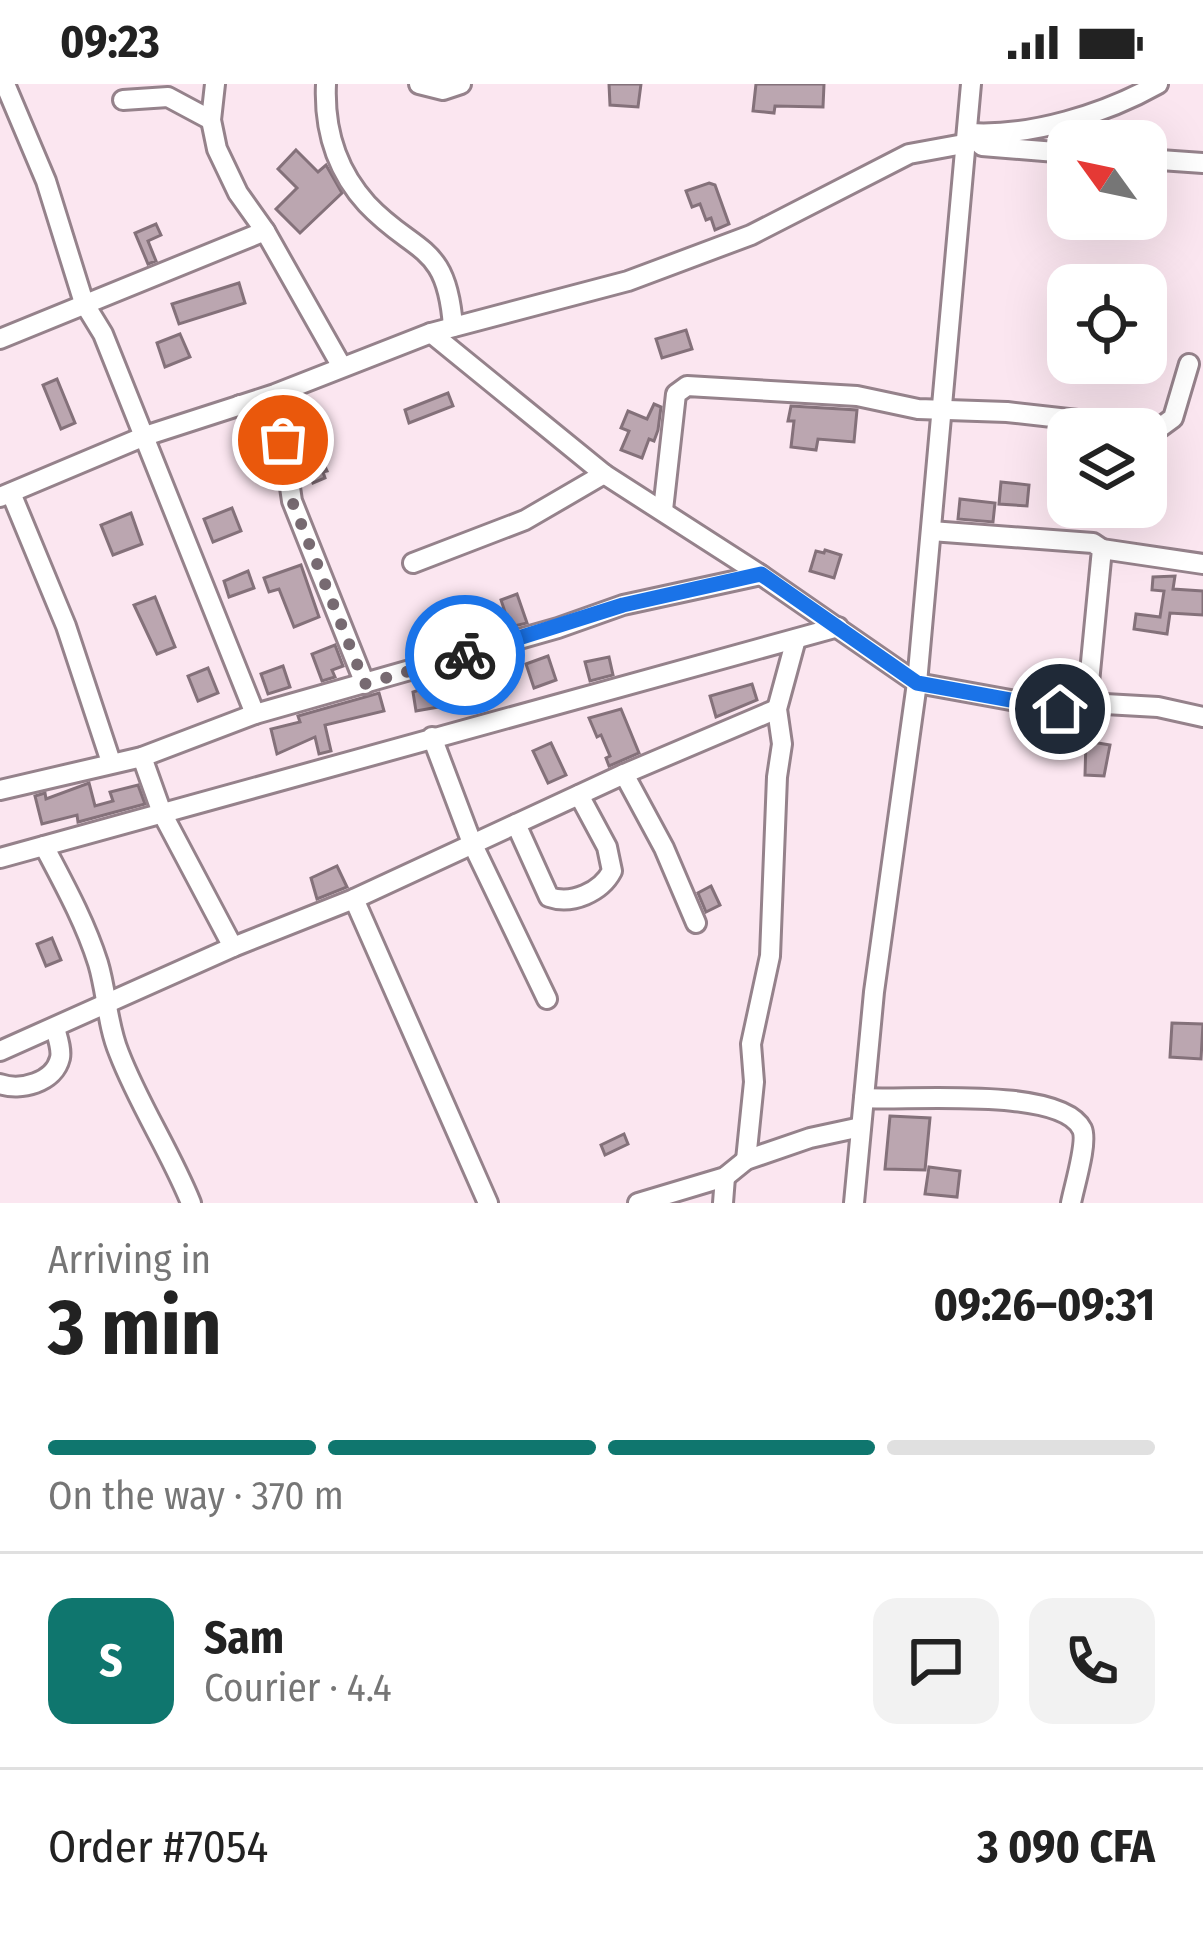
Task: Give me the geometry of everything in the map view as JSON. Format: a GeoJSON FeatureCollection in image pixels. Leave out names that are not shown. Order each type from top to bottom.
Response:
{"type":"FeatureCollection","features":[{"type":"Feature","properties":{"kind":"street"},"geometry":{"type":"LineString","coordinates":[[4,84],[46,181],[84,303],[103,334],[255,714]]}},
{"type":"Feature","properties":{"kind":"street"},"geometry":{"type":"LineString","coordinates":[[215,84],[211,120],[217,149],[238,193],[265,231],[342,367]]}},
{"type":"Feature","properties":{"kind":"street"},"geometry":{"type":"LineString","coordinates":[[326,84],[325,112],[336,158],[365,202],[423,246],[437,266],[451,297],[453,327]]}},
{"type":"Feature","properties":{"kind":"street"},"geometry":{"type":"LineString","coordinates":[[419,84],[443,90],[461,84]]}},
{"type":"Feature","properties":{"kind":"street"},"geometry":{"type":"LineString","coordinates":[[854,1203],[874,992],[917,683],[973,137],[971,84]]}},
{"type":"Feature","properties":{"kind":"street"},"geometry":{"type":"LineString","coordinates":[[111,762],[66,626],[5,495],[145,436],[431,333],[628,281],[751,236],[909,154],[1024,130],[1136,96],[1157,84]]}},
{"type":"Feature","properties":{"kind":"street"},"geometry":{"type":"LineString","coordinates":[[123,100],[168,97],[211,120]]}},
{"type":"Feature","properties":{"kind":"street"},"geometry":{"type":"LineString","coordinates":[[973,137],[982,146],[1047,151]]}},
{"type":"Feature","properties":{"kind":"street"},"geometry":{"type":"LineString","coordinates":[[1167,161],[1203,164]]}},
{"type":"Feature","properties":{"kind":"street"},"geometry":{"type":"LineString","coordinates":[[0,339],[265,231]]}},
{"type":"Feature","properties":{"kind":"street"},"geometry":{"type":"LineString","coordinates":[[431,333],[604,473],[761,574],[917,683],[1060,709],[1087,703],[1158,707],[1203,716]]}},
{"type":"Feature","properties":{"kind":"street"},"geometry":{"type":"LineString","coordinates":[[663,510],[680,388],[857,396],[918,410],[1007,412],[1157,429],[1173,418],[1190,364]]}},
{"type":"Feature","properties":{"kind":"street"},"geometry":{"type":"LineString","coordinates":[[240,405],[274,427],[283,440],[292,501],[365,684]]}},
{"type":"Feature","properties":{"kind":"street"},"geometry":{"type":"LineString","coordinates":[[412,563],[525,520],[604,473]]}},
{"type":"Feature","properties":{"kind":"street"},"geometry":{"type":"LineString","coordinates":[[932,531],[1093,543],[1102,549],[1203,564]]}},
{"type":"Feature","properties":{"kind":"street"},"geometry":{"type":"LineString","coordinates":[[1087,703],[1102,549]]}},
{"type":"Feature","properties":{"kind":"street"},"geometry":{"type":"LineString","coordinates":[[0,790],[142,758],[255,714],[623,605],[761,574]]}},
{"type":"Feature","properties":{"kind":"street"},"geometry":{"type":"LineString","coordinates":[[0,858],[838,628]]}},
{"type":"Feature","properties":{"kind":"street"},"geometry":{"type":"LineString","coordinates":[[746,1160],[754,1082],[751,1044],[770,956],[782,744],[778,709],[796,639]]}},
{"type":"Feature","properties":{"kind":"street"},"geometry":{"type":"LineString","coordinates":[[0,1051],[778,709]]}},
{"type":"Feature","properties":{"kind":"street"},"geometry":{"type":"LineString","coordinates":[[432,737],[472,843],[548,1000]]}},
{"type":"Feature","properties":{"kind":"street"},"geometry":{"type":"LineString","coordinates":[[142,758],[162,813],[233,947]]}},
{"type":"Feature","properties":{"kind":"street"},"geometry":{"type":"LineString","coordinates":[[624,774],[664,848],[696,923]]}},
{"type":"Feature","properties":{"kind":"street"},"geometry":{"type":"LineString","coordinates":[[516,824],[549,897],[558,901],[577,898],[600,886],[612,871],[608,847],[578,795]]}},
{"type":"Feature","properties":{"kind":"street"},"geometry":{"type":"LineString","coordinates":[[44,846],[79,912],[99,968],[119,1054],[190,1203]]}},
{"type":"Feature","properties":{"kind":"street"},"geometry":{"type":"LineString","coordinates":[[354,898],[488,1203]]}},
{"type":"Feature","properties":{"kind":"street"},"geometry":{"type":"LineString","coordinates":[[0,1084],[27,1087],[53,1071],[60,1058],[55,1028]]}},
{"type":"Feature","properties":{"kind":"street"},"geometry":{"type":"LineString","coordinates":[[864,1098],[970,1097],[1064,1112],[1079,1125],[1084,1138],[1071,1203]]}},
{"type":"Feature","properties":{"kind":"street"},"geometry":{"type":"LineString","coordinates":[[638,1203],[725,1177],[746,1160],[861,1127]]}},
{"type":"Feature","properties":{"kind":"street"},"geometry":{"type":"LineString","coordinates":[[723,1203],[725,1177]]}},
{"type":"Feature","properties":{"kind":"building"},"geometry":{"type":"Polygon","coordinates":[[[609,84],[641,84],[638,107],[610,105],[609,84]]]}},
{"type":"Feature","properties":{"kind":"building"},"geometry":{"type":"Polygon","coordinates":[[[756,84],[824,84],[823,107],[775,106],[774,113],[753,111],[756,84]]]}},
{"type":"Feature","properties":{"kind":"building"},"geometry":{"type":"Polygon","coordinates":[[[296,150],[318,172],[326,165],[342,193],[300,233],[276,209],[297,188],[278,169],[296,150]]]}},
{"type":"Feature","properties":{"kind":"building"},"geometry":{"type":"Polygon","coordinates":[[[715,185],[729,224],[715,230],[700,204],[692,207],[686,191],[715,185]]]}},
{"type":"Feature","properties":{"kind":"building"},"geometry":{"type":"Polygon","coordinates":[[[156,224],[161,235],[148,241],[156,261],[148,264],[135,233],[156,224]]]}},
{"type":"Feature","properties":{"kind":"building"},"geometry":{"type":"Polygon","coordinates":[[[239,283],[245,303],[179,324],[172,304],[239,283]]]}},
{"type":"Feature","properties":{"kind":"building"},"geometry":{"type":"Polygon","coordinates":[[[686,330],[692,349],[662,358],[656,339],[686,330]]]}},
{"type":"Feature","properties":{"kind":"building"},"geometry":{"type":"Polygon","coordinates":[[[180,334],[190,357],[165,367],[157,343],[180,334]]]}},
{"type":"Feature","properties":{"kind":"building"},"geometry":{"type":"Polygon","coordinates":[[[57,379],[75,423],[61,429],[43,385],[57,379]]]}},
{"type":"Feature","properties":{"kind":"building"},"geometry":{"type":"Polygon","coordinates":[[[448,393],[453,406],[409,423],[405,410],[448,393]]]}},
{"type":"Feature","properties":{"kind":"building"},"geometry":{"type":"Polygon","coordinates":[[[654,404],[661,407],[658,430],[642,458],[621,450],[629,431],[621,428],[628,411],[647,419],[654,404]]]}},
{"type":"Feature","properties":{"kind":"building"},"geometry":{"type":"Polygon","coordinates":[[[791,406],[857,410],[854,442],[818,439],[816,450],[791,447],[791,406]]]}},
{"type":"Feature","properties":{"kind":"building"},"geometry":{"type":"Polygon","coordinates":[[[315,443],[327,471],[325,478],[313,483],[300,449],[315,443]]]}},
{"type":"Feature","properties":{"kind":"building"},"geometry":{"type":"Polygon","coordinates":[[[1001,482],[1029,485],[1027,506],[999,504],[1001,482]]]}},
{"type":"Feature","properties":{"kind":"building"},"geometry":{"type":"Polygon","coordinates":[[[960,499],[995,503],[993,522],[958,519],[960,499]]]}},
{"type":"Feature","properties":{"kind":"building"},"geometry":{"type":"Polygon","coordinates":[[[232,508],[241,531],[213,542],[204,519],[232,508]]]}},
{"type":"Feature","properties":{"kind":"building"},"geometry":{"type":"Polygon","coordinates":[[[131,513],[142,544],[113,555],[101,525],[131,513]]]}},
{"type":"Feature","properties":{"kind":"building"},"geometry":{"type":"Polygon","coordinates":[[[816,551],[841,555],[834,578],[810,571],[816,551]]]}},
{"type":"Feature","properties":{"kind":"building"},"geometry":{"type":"Polygon","coordinates":[[[301,565],[319,617],[294,627],[279,589],[269,592],[264,578],[301,565]]]}},
{"type":"Feature","properties":{"kind":"building"},"geometry":{"type":"Polygon","coordinates":[[[248,571],[254,588],[229,597],[224,581],[248,571]]]}},
{"type":"Feature","properties":{"kind":"building"},"geometry":{"type":"Polygon","coordinates":[[[1175,576],[1173,589],[1203,591],[1203,615],[1170,613],[1167,634],[1134,629],[1136,614],[1160,617],[1164,591],[1152,590],[1153,577],[1175,576]]]}},
{"type":"Feature","properties":{"kind":"building"},"geometry":{"type":"Polygon","coordinates":[[[517,594],[527,623],[510,627],[501,600],[517,594]]]}},
{"type":"Feature","properties":{"kind":"building"},"geometry":{"type":"Polygon","coordinates":[[[155,597],[175,647],[157,654],[134,605],[155,597]]]}},
{"type":"Feature","properties":{"kind":"building"},"geometry":{"type":"Polygon","coordinates":[[[335,645],[343,666],[332,670],[335,677],[322,681],[312,654],[335,645]]]}},
{"type":"Feature","properties":{"kind":"building"},"geometry":{"type":"Polygon","coordinates":[[[548,656],[556,680],[534,688],[526,664],[548,656]]]}},
{"type":"Feature","properties":{"kind":"building"},"geometry":{"type":"Polygon","coordinates":[[[609,657],[613,675],[590,681],[585,662],[609,657]]]}},
{"type":"Feature","properties":{"kind":"building"},"geometry":{"type":"Polygon","coordinates":[[[283,666],[290,687],[268,694],[261,674],[283,666]]]}},
{"type":"Feature","properties":{"kind":"building"},"geometry":{"type":"Polygon","coordinates":[[[208,668],[218,693],[198,701],[188,676],[208,668]]]}},
{"type":"Feature","properties":{"kind":"building"},"geometry":{"type":"Polygon","coordinates":[[[437,684],[444,706],[416,711],[413,692],[437,684]]]}},
{"type":"Feature","properties":{"kind":"building"},"geometry":{"type":"Polygon","coordinates":[[[752,684],[757,700],[716,717],[710,696],[752,684]]]}},
{"type":"Feature","properties":{"kind":"building"},"geometry":{"type":"Polygon","coordinates":[[[379,693],[384,711],[325,725],[331,751],[319,754],[315,737],[277,754],[271,729],[300,722],[298,716],[379,693]]]}},
{"type":"Feature","properties":{"kind":"building"},"geometry":{"type":"Polygon","coordinates":[[[621,709],[639,753],[609,766],[606,758],[610,756],[589,718],[621,709]]]}},
{"type":"Feature","properties":{"kind":"building"},"geometry":{"type":"Polygon","coordinates":[[[1086,741],[1110,745],[1104,776],[1085,775],[1086,741]]]}},
{"type":"Feature","properties":{"kind":"building"},"geometry":{"type":"Polygon","coordinates":[[[551,743],[566,775],[548,783],[533,751],[551,743]]]}},
{"type":"Feature","properties":{"kind":"building"},"geometry":{"type":"Polygon","coordinates":[[[89,783],[95,806],[113,801],[110,792],[138,785],[145,804],[78,822],[77,815],[42,824],[35,796],[45,793],[46,799],[89,783]]]}},
{"type":"Feature","properties":{"kind":"building"},"geometry":{"type":"Polygon","coordinates":[[[337,866],[347,887],[317,899],[311,878],[337,866]]]}},
{"type":"Feature","properties":{"kind":"building"},"geometry":{"type":"Polygon","coordinates":[[[711,886],[720,905],[706,912],[698,893],[711,886]]]}},
{"type":"Feature","properties":{"kind":"building"},"geometry":{"type":"Polygon","coordinates":[[[52,938],[61,960],[46,966],[37,944],[52,938]]]}},
{"type":"Feature","properties":{"kind":"building"},"geometry":{"type":"Polygon","coordinates":[[[1172,1023],[1203,1024],[1201,1059],[1170,1057],[1172,1023]]]}},
{"type":"Feature","properties":{"kind":"building"},"geometry":{"type":"Polygon","coordinates":[[[890,1116],[930,1118],[925,1170],[885,1169],[890,1116]]]}},
{"type":"Feature","properties":{"kind":"building"},"geometry":{"type":"Polygon","coordinates":[[[624,1134],[628,1144],[605,1155],[601,1145],[624,1134]]]}},
{"type":"Feature","properties":{"kind":"building"},"geometry":{"type":"Polygon","coordinates":[[[929,1167],[960,1171],[957,1197],[925,1194],[929,1167]]]}},
{"type":"Feature","properties":{"kind":"way so far"},"geometry":{"type":"LineString","coordinates":[[283,440],[292,501],[365,684],[465,655]]}},
{"type":"Feature","properties":{"kind":"route"},"geometry":{"type":"LineString","coordinates":[[465,655],[623,605],[761,574],[917,683],[1060,709]]}}]}
